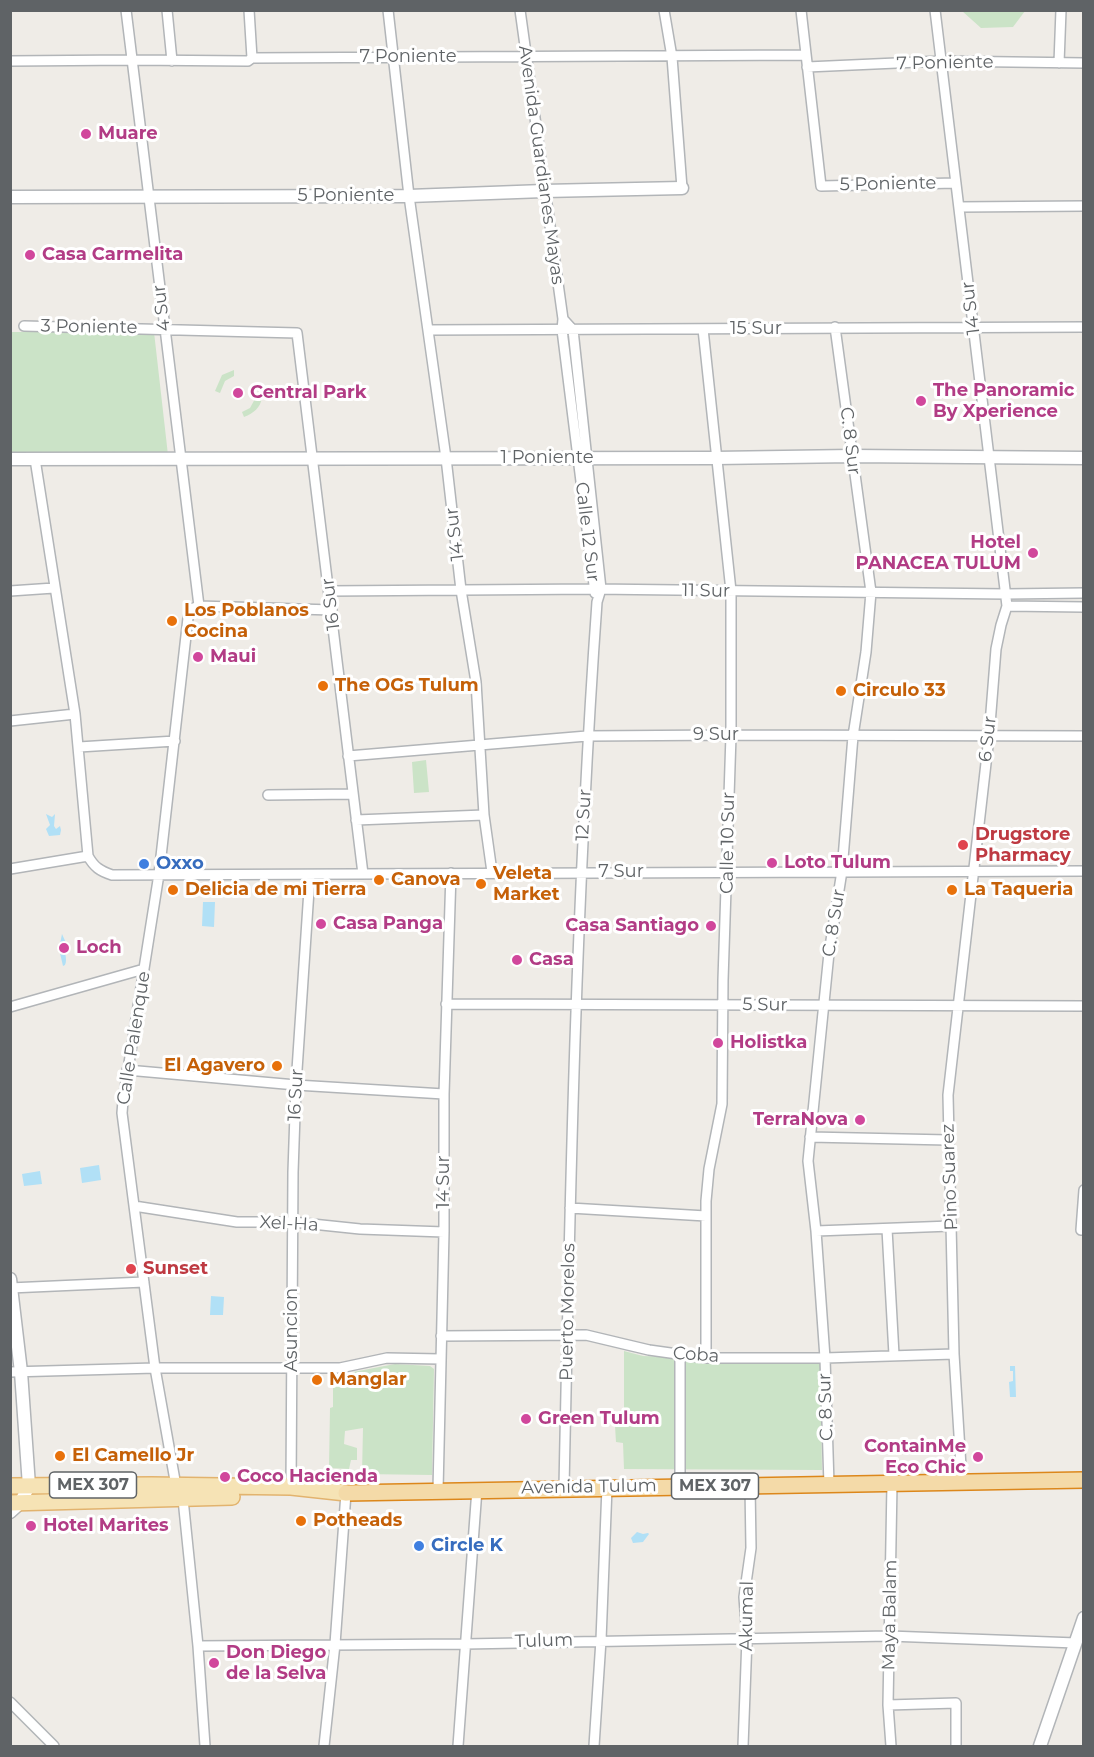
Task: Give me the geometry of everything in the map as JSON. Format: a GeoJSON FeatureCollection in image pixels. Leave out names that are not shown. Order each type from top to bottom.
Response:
{"type":"FeatureCollection","features":[{"type":"Feature","properties":{"kind":"highway","name":"Avenida Tulum"},"geometry":{"type":"LineString","coordinates":[[346,1493],[1083,1480]]}},
{"type":"Feature","properties":{"kind":"main road","name":"Avenida Tulum"},"geometry":{"type":"LineString","coordinates":[[10,1486],[180,1493],[346,1493]]}},
{"type":"Feature","properties":{"kind":"main road","name":"Avenida Tulum"},"geometry":{"type":"LineString","coordinates":[[14,1506],[291,1487],[346,1493]]}},
{"type":"Feature","properties":{"kind":"street","name":"4 Sur"},"geometry":{"type":"LineString","coordinates":[[126,10],[182,459],[195,608]]}},
{"type":"Feature","properties":{"kind":"street"},"geometry":{"type":"LineString","coordinates":[[168,10],[172,61]]}},
{"type":"Feature","properties":{"kind":"street"},"geometry":{"type":"LineString","coordinates":[[249,10],[252,58]]}},
{"type":"Feature","properties":{"kind":"street","name":"14 Sur"},"geometry":{"type":"LineString","coordinates":[[388,10],[461,590],[476,682],[484,815],[492,872]]}},
{"type":"Feature","properties":{"kind":"street","name":"Avenida Guardianes Mayas"},"geometry":{"type":"LineString","coordinates":[[520,10],[563,325]]}},
{"type":"Feature","properties":{"kind":"street"},"geometry":{"type":"LineString","coordinates":[[663,10],[672,57],[682,188]]}},
{"type":"Feature","properties":{"kind":"street"},"geometry":{"type":"LineString","coordinates":[[801,10],[807,67]]}},
{"type":"Feature","properties":{"kind":"street","name":"14 Sur"},"geometry":{"type":"LineString","coordinates":[[935,10],[1007,606]]}},
{"type":"Feature","properties":{"kind":"street"},"geometry":{"type":"LineString","coordinates":[[1059,63],[1061,10]]}},
{"type":"Feature","properties":{"kind":"street","name":"7 Poniente"},"geometry":{"type":"LineString","coordinates":[[10,61],[806,55]]}},
{"type":"Feature","properties":{"kind":"street","name":"7 Poniente"},"geometry":{"type":"LineString","coordinates":[[807,67],[941,61],[1083,63]]}},
{"type":"Feature","properties":{"kind":"street","name":"5 Poniente"},"geometry":{"type":"LineString","coordinates":[[807,67],[821,186],[956,183]]}},
{"type":"Feature","properties":{"kind":"street","name":"5 Poniente"},"geometry":{"type":"LineString","coordinates":[[10,197],[410,196],[544,190],[682,188]]}},
{"type":"Feature","properties":{"kind":"street","name":"5 Poniente"},"geometry":{"type":"LineString","coordinates":[[959,207],[1083,206]]}},
{"type":"Feature","properties":{"kind":"street","name":"15 Sur"},"geometry":{"type":"LineString","coordinates":[[428,330],[563,325],[573,330],[1083,327]]}},
{"type":"Feature","properties":{"kind":"street","name":"Calle 12 Sur"},"geometry":{"type":"LineString","coordinates":[[563,325],[578,418]]}},
{"type":"Feature","properties":{"kind":"street","name":"3 Poniente"},"geometry":{"type":"LineString","coordinates":[[24,326],[297,333]]}},
{"type":"Feature","properties":{"kind":"street","name":"C. 8 Sur"},"geometry":{"type":"LineString","coordinates":[[829,1485],[825,1358],[816,1230],[808,1161],[829,953],[842,871],[854,736],[866,652],[871,592],[836,327]]}},
{"type":"Feature","properties":{"kind":"street","name":"Calle 10 Sur"},"geometry":{"type":"LineString","coordinates":[[703,329],[731,591],[731,735],[722,1104],[709,1169],[706,1216],[706,1358]]}},
{"type":"Feature","properties":{"kind":"street","name":"Calle 12 Sur"},"geometry":{"type":"LineString","coordinates":[[573,330],[578,418],[598,590],[597,602]]}},
{"type":"Feature","properties":{"kind":"street","name":"16 Sur"},"geometry":{"type":"LineString","coordinates":[[297,333],[363,874]]}},
{"type":"Feature","properties":{"kind":"street","name":"1 Poniente"},"geometry":{"type":"LineString","coordinates":[[10,459],[852,456],[1083,458]]}},
{"type":"Feature","properties":{"kind":"street"},"geometry":{"type":"LineString","coordinates":[[10,869],[88,856],[75,714],[35,459]]}},
{"type":"Feature","properties":{"kind":"street"},"geometry":{"type":"LineString","coordinates":[[10,591],[54,588]]}},
{"type":"Feature","properties":{"kind":"street","name":"11 Sur"},"geometry":{"type":"LineString","coordinates":[[329,591],[1083,593]]}},
{"type":"Feature","properties":{"kind":"street","name":"12 Sur"},"geometry":{"type":"LineString","coordinates":[[570,1208],[587,736],[597,602]]}},
{"type":"Feature","properties":{"kind":"street"},"geometry":{"type":"LineString","coordinates":[[1007,606],[1083,607]]}},
{"type":"Feature","properties":{"kind":"street","name":"6 Sur"},"geometry":{"type":"LineString","coordinates":[[973,873],[989,737],[996,649],[1007,606]]}},
{"type":"Feature","properties":{"kind":"street"},"geometry":{"type":"LineString","coordinates":[[195,608],[332,610]]}},
{"type":"Feature","properties":{"kind":"street","name":"Calle Palenque"},"geometry":{"type":"LineString","coordinates":[[195,608],[188,618],[159,874],[122,1113],[155,1368],[180,1493],[198,1646],[205,1746]]}},
{"type":"Feature","properties":{"kind":"street"},"geometry":{"type":"LineString","coordinates":[[10,721],[75,714]]}},
{"type":"Feature","properties":{"kind":"street","name":"9 Sur"},"geometry":{"type":"LineString","coordinates":[[348,756],[587,736],[1083,736]]}},
{"type":"Feature","properties":{"kind":"street"},"geometry":{"type":"LineString","coordinates":[[79,747],[175,741]]}},
{"type":"Feature","properties":{"kind":"street"},"geometry":{"type":"LineString","coordinates":[[268,795],[353,794]]}},
{"type":"Feature","properties":{"kind":"street"},"geometry":{"type":"LineString","coordinates":[[356,819],[484,815]]}},
{"type":"Feature","properties":{"kind":"street","name":"7 Sur"},"geometry":{"type":"LineString","coordinates":[[88,856],[99,870],[112,875],[1083,871]]}},
{"type":"Feature","properties":{"kind":"street","name":"14 Sur"},"geometry":{"type":"LineString","coordinates":[[438,1490],[444,1232],[444,1094],[451,873]]}},
{"type":"Feature","properties":{"kind":"street","name":"Pino Suarez"},"geometry":{"type":"LineString","coordinates":[[962,1483],[954,1354],[948,1095],[973,873]]}},
{"type":"Feature","properties":{"kind":"street","name":"16 Sur"},"geometry":{"type":"LineString","coordinates":[[293,1172],[296,1085],[310,875]]}},
{"type":"Feature","properties":{"kind":"street"},"geometry":{"type":"LineString","coordinates":[[10,1007],[144,969]]}},
{"type":"Feature","properties":{"kind":"street","name":"5 Sur"},"geometry":{"type":"LineString","coordinates":[[446,1004],[1083,1006]]}},
{"type":"Feature","properties":{"kind":"street"},"geometry":{"type":"LineString","coordinates":[[127,1070],[296,1085],[444,1094]]}},
{"type":"Feature","properties":{"kind":"street"},"geometry":{"type":"LineString","coordinates":[[810,1137],[948,1140]]}},
{"type":"Feature","properties":{"kind":"street","name":"Asuncion"},"geometry":{"type":"LineString","coordinates":[[291,1487],[293,1172]]}},
{"type":"Feature","properties":{"kind":"street"},"geometry":{"type":"LineString","coordinates":[[1083,1190],[1081,1230],[1083,1230]]}},
{"type":"Feature","properties":{"kind":"street","name":"Xel-Ha"},"geometry":{"type":"LineString","coordinates":[[134,1206],[219,1220],[293,1222],[360,1229],[444,1232]]}},
{"type":"Feature","properties":{"kind":"street"},"geometry":{"type":"LineString","coordinates":[[570,1208],[706,1216]]}},
{"type":"Feature","properties":{"kind":"street","name":"Puerto Morelos"},"geometry":{"type":"LineString","coordinates":[[564,1488],[570,1208]]}},
{"type":"Feature","properties":{"kind":"street"},"geometry":{"type":"LineString","coordinates":[[816,1230],[951,1226]]}},
{"type":"Feature","properties":{"kind":"street"},"geometry":{"type":"LineString","coordinates":[[887,1229],[894,1356]]}},
{"type":"Feature","properties":{"kind":"street"},"geometry":{"type":"LineString","coordinates":[[14,1506],[29,1486],[16,1372],[11,1285],[144,1282]]}},
{"type":"Feature","properties":{"kind":"street","name":"Coba"},"geometry":{"type":"LineString","coordinates":[[441,1335],[602,1337],[649,1350],[706,1358],[825,1358],[954,1354]]}},
{"type":"Feature","properties":{"kind":"street"},"geometry":{"type":"LineString","coordinates":[[680,1356],[680,1486]]}},
{"type":"Feature","properties":{"kind":"street"},"geometry":{"type":"LineString","coordinates":[[16,1372],[155,1368],[292,1369],[350,1367],[387,1358],[440,1359]]}},
{"type":"Feature","properties":{"kind":"street","name":"Maya Balam"},"geometry":{"type":"LineString","coordinates":[[891,1746],[888,1705],[892,1484]]}},
{"type":"Feature","properties":{"kind":"street","name":"Akumal"},"geometry":{"type":"LineString","coordinates":[[742,1746],[747,1638],[744,1597],[751,1548],[750,1486]]}},
{"type":"Feature","properties":{"kind":"street"},"geometry":{"type":"LineString","coordinates":[[594,1746],[607,1487]]}},
{"type":"Feature","properties":{"kind":"street"},"geometry":{"type":"LineString","coordinates":[[458,1746],[477,1489]]}},
{"type":"Feature","properties":{"kind":"street"},"geometry":{"type":"LineString","coordinates":[[324,1746],[335,1644],[346,1493]]}},
{"type":"Feature","properties":{"kind":"street"},"geometry":{"type":"LineString","coordinates":[[1040,1746],[1083,1618]]}},
{"type":"Feature","properties":{"kind":"street","name":"Tulum"},"geometry":{"type":"LineString","coordinates":[[198,1646],[465,1644],[889,1636],[1076,1643]]}},
{"type":"Feature","properties":{"kind":"street"},"geometry":{"type":"LineString","coordinates":[[10,1702],[54,1746]]}},
{"type":"Feature","properties":{"kind":"street"},"geometry":{"type":"LineString","coordinates":[[888,1705],[956,1703],[956,1746]]}},
{"type":"Feature","properties":{"kind":"green space"},"geometry":{"type":"Polygon","coordinates":[[[962,11],[1025,11],[1013,27],[981,28],[962,11]]]}},
{"type":"Feature","properties":{"kind":"green space"},"geometry":{"type":"Polygon","coordinates":[[[10,332],[154,332],[168,455],[11,457],[10,332]]]}},
{"type":"Feature","properties":{"kind":"green space"},"geometry":{"type":"Polygon","coordinates":[[[234,370],[234,376],[225,381],[220,393],[215,391],[222,375],[234,370]]]}},
{"type":"Feature","properties":{"kind":"green space"},"geometry":{"type":"Polygon","coordinates":[[[256,397],[262,398],[260,405],[254,412],[244,417],[242,412],[250,408],[256,397]]]}},
{"type":"Feature","properties":{"kind":"green space"},"geometry":{"type":"Polygon","coordinates":[[[426,760],[429,792],[414,793],[412,762],[426,760]]]}},
{"type":"Feature","properties":{"kind":"green space"},"geometry":{"type":"Polygon","coordinates":[[[624,1351],[643,1356],[820,1363],[822,1470],[624,1469],[623,1443],[616,1442],[615,1426],[624,1418],[624,1351]]]}},
{"type":"Feature","properties":{"kind":"green space"},"geometry":{"type":"Polygon","coordinates":[[[395,1364],[430,1366],[434,1369],[432,1475],[362,1474],[363,1428],[345,1431],[344,1444],[357,1448],[357,1460],[351,1460],[349,1469],[329,1468],[333,1372],[348,1373],[395,1364]]]}},
{"type":"Feature","properties":{"kind":"water"},"geometry":{"type":"Polygon","coordinates":[[[46,814],[52,817],[55,814],[54,826],[56,829],[60,826],[60,835],[49,836],[46,829],[50,825],[46,814]]]}},
{"type":"Feature","properties":{"kind":"water"},"geometry":{"type":"Polygon","coordinates":[[[203,902],[215,902],[214,927],[202,926],[203,902]]]}},
{"type":"Feature","properties":{"kind":"water"},"geometry":{"type":"Polygon","coordinates":[[[62,934],[66,943],[66,962],[63,966],[59,949],[62,934]]]}},
{"type":"Feature","properties":{"kind":"water"},"geometry":{"type":"Polygon","coordinates":[[[99,1165],[101,1180],[82,1183],[80,1168],[99,1165]]]}},
{"type":"Feature","properties":{"kind":"water"},"geometry":{"type":"Polygon","coordinates":[[[40,1171],[42,1184],[24,1186],[22,1174],[40,1171]]]}},
{"type":"Feature","properties":{"kind":"water"},"geometry":{"type":"Polygon","coordinates":[[[211,1296],[224,1297],[223,1315],[210,1315],[211,1296]]]}},
{"type":"Feature","properties":{"kind":"water"},"geometry":{"type":"Polygon","coordinates":[[[1010,1366],[1015,1366],[1016,1397],[1010,1397],[1009,1382],[1013,1381],[1013,1371],[1010,1371],[1010,1366]]]}},
{"type":"Feature","properties":{"kind":"water"},"geometry":{"type":"Polygon","coordinates":[[[637,1532],[649,1534],[643,1542],[633,1543],[631,1538],[637,1532]]]}},
{"type":"Feature","properties":{"kind":"place","name":"Muare"},"geometry":{"type":"Point","coordinates":[86,134]}},
{"type":"Feature","properties":{"kind":"place","name":"Casa Carmelita"},"geometry":{"type":"Point","coordinates":[30,255]}},
{"type":"Feature","properties":{"kind":"place","name":"Central Park"},"geometry":{"type":"Point","coordinates":[238,393]}},
{"type":"Feature","properties":{"kind":"place","name":"The Panoramic By Xperience"},"geometry":{"type":"Point","coordinates":[921,401]}},
{"type":"Feature","properties":{"kind":"place","name":"Hotel PANACEA TULUM"},"geometry":{"type":"Point","coordinates":[1033,553]}},
{"type":"Feature","properties":{"kind":"place","name":"Los Poblanos Cocina"},"geometry":{"type":"Point","coordinates":[172,621]}},
{"type":"Feature","properties":{"kind":"place","name":"Maui"},"geometry":{"type":"Point","coordinates":[198,657]}},
{"type":"Feature","properties":{"kind":"place","name":"The OGs Tulum"},"geometry":{"type":"Point","coordinates":[323,686]}},
{"type":"Feature","properties":{"kind":"place","name":"Circulo 33"},"geometry":{"type":"Point","coordinates":[841,691]}},
{"type":"Feature","properties":{"kind":"place","name":"Drugstore Pharmacy"},"geometry":{"type":"Point","coordinates":[963,845]}},
{"type":"Feature","properties":{"kind":"place","name":"Loto Tulum"},"geometry":{"type":"Point","coordinates":[772,863]}},
{"type":"Feature","properties":{"kind":"place","name":"Oxxo"},"geometry":{"type":"Point","coordinates":[144,864]}},
{"type":"Feature","properties":{"kind":"place","name":"Canova"},"geometry":{"type":"Point","coordinates":[379,880]}},
{"type":"Feature","properties":{"kind":"place","name":"Veleta Market"},"geometry":{"type":"Point","coordinates":[481,884]}},
{"type":"Feature","properties":{"kind":"place","name":"Delicia de mi Tierra"},"geometry":{"type":"Point","coordinates":[173,890]}},
{"type":"Feature","properties":{"kind":"place","name":"La Taqueria"},"geometry":{"type":"Point","coordinates":[952,890]}},
{"type":"Feature","properties":{"kind":"place","name":"Casa Panga"},"geometry":{"type":"Point","coordinates":[321,924]}},
{"type":"Feature","properties":{"kind":"place","name":"Casa Santiago"},"geometry":{"type":"Point","coordinates":[711,926]}},
{"type":"Feature","properties":{"kind":"place","name":"Loch"},"geometry":{"type":"Point","coordinates":[64,948]}},
{"type":"Feature","properties":{"kind":"place","name":"Casa"},"geometry":{"type":"Point","coordinates":[517,960]}},
{"type":"Feature","properties":{"kind":"place","name":"Holistka"},"geometry":{"type":"Point","coordinates":[718,1043]}},
{"type":"Feature","properties":{"kind":"place","name":"El Agavero"},"geometry":{"type":"Point","coordinates":[277,1066]}},
{"type":"Feature","properties":{"kind":"place","name":"TerraNova"},"geometry":{"type":"Point","coordinates":[860,1120]}},
{"type":"Feature","properties":{"kind":"place","name":"Sunset"},"geometry":{"type":"Point","coordinates":[131,1269]}},
{"type":"Feature","properties":{"kind":"place","name":"Manglar"},"geometry":{"type":"Point","coordinates":[317,1380]}},
{"type":"Feature","properties":{"kind":"place","name":"Green Tulum"},"geometry":{"type":"Point","coordinates":[526,1419]}},
{"type":"Feature","properties":{"kind":"place","name":"El Camello Jr"},"geometry":{"type":"Point","coordinates":[60,1456]}},
{"type":"Feature","properties":{"kind":"place","name":"ContainMe Eco Chic"},"geometry":{"type":"Point","coordinates":[978,1457]}},
{"type":"Feature","properties":{"kind":"place","name":"Coco Hacienda"},"geometry":{"type":"Point","coordinates":[225,1477]}},
{"type":"Feature","properties":{"kind":"place","name":"Potheads"},"geometry":{"type":"Point","coordinates":[301,1521]}},
{"type":"Feature","properties":{"kind":"place","name":"Hotel Marites"},"geometry":{"type":"Point","coordinates":[31,1526]}},
{"type":"Feature","properties":{"kind":"place","name":"Circle K"},"geometry":{"type":"Point","coordinates":[419,1546]}},
{"type":"Feature","properties":{"kind":"place","name":"Don Diego de la Selva"},"geometry":{"type":"Point","coordinates":[214,1663]}}]}
